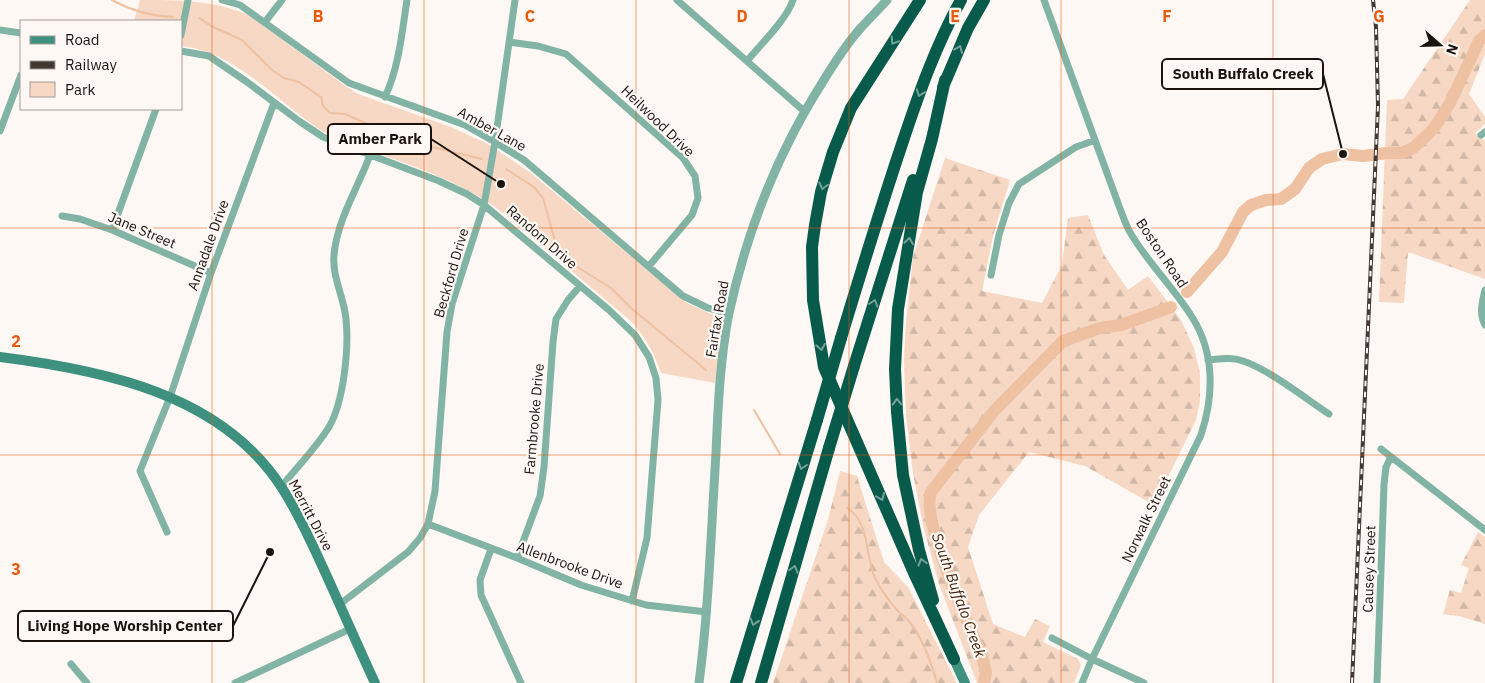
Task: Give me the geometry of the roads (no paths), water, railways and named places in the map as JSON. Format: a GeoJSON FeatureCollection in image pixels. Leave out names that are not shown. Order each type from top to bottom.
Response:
{"type":"FeatureCollection","features":[{"type":"Feature","properties":{"kind":"highway"},"geometry":{"type":"LineString","coordinates":[[920,0],[851,108],[833,152],[821,192],[812,247],[813,300],[824,367],[914,575],[954,659]]}},
{"type":"Feature","properties":{"kind":"highway"},"geometry":{"type":"LineString","coordinates":[[736,683],[884,195],[930,64],[961,0]]}},
{"type":"Feature","properties":{"kind":"highway"},"geometry":{"type":"LineString","coordinates":[[762,683],[829,448],[945,80],[968,28],[984,0]]}},
{"type":"Feature","properties":{"kind":"highway"},"geometry":{"type":"LineString","coordinates":[[945,80],[932,139],[917,192],[898,309],[895,369],[903,476],[919,550],[932,598],[954,659]]}},
{"type":"Feature","properties":{"kind":"main road","name":"Merritt Drive"},"geometry":{"type":"LineString","coordinates":[[1,359],[61,366],[114,377],[170,397],[203,415],[237,438],[262,463],[281,487],[304,527],[375,683]]}},
{"type":"Feature","properties":{"kind":"main road"},"geometry":{"type":"LineString","coordinates":[[954,659],[965,683]]}},
{"type":"Feature","properties":{"kind":"street"},"geometry":{"type":"LineString","coordinates":[[182,30],[188,0]]}},
{"type":"Feature","properties":{"kind":"street","name":"Amber Lane"},"geometry":{"type":"LineString","coordinates":[[222,0],[240,5],[349,83],[465,125],[495,142],[524,160],[683,296],[708,308],[729,314]]}},
{"type":"Feature","properties":{"kind":"street"},"geometry":{"type":"LineString","coordinates":[[266,22],[282,0]]}},
{"type":"Feature","properties":{"kind":"street"},"geometry":{"type":"LineString","coordinates":[[386,97],[397,63],[407,0]]}},
{"type":"Feature","properties":{"kind":"street","name":"Beckford Drive"},"geometry":{"type":"LineString","coordinates":[[340,604],[408,552],[420,538],[428,524],[435,490],[447,332],[452,304],[484,205],[495,142],[514,0]]}},
{"type":"Feature","properties":{"kind":"street"},"geometry":{"type":"LineString","coordinates":[[677,0],[804,111]]}},
{"type":"Feature","properties":{"kind":"street"},"geometry":{"type":"LineString","coordinates":[[747,61],[787,13],[793,0]]}},
{"type":"Feature","properties":{"kind":"street","name":"Fairfax Road"},"geometry":{"type":"LineString","coordinates":[[699,683],[707,612],[718,402],[729,314],[755,219],[778,162],[804,111],[858,31],[888,0]]}},
{"type":"Feature","properties":{"kind":"street","name":"Boston Road"},"geometry":{"type":"LineString","coordinates":[[1044,0],[1094,140],[1130,233],[1192,317],[1202,339],[1208,360]]}},
{"type":"Feature","properties":{"kind":"street"},"geometry":{"type":"LineString","coordinates":[[0,30],[20,33]]}},
{"type":"Feature","properties":{"kind":"street","name":"Heilwood Drive"},"geometry":{"type":"LineString","coordinates":[[509,42],[538,46],[566,54],[682,158],[695,176],[698,198],[692,215],[649,266]]}},
{"type":"Feature","properties":{"kind":"street","name":"Random Drive"},"geometry":{"type":"LineString","coordinates":[[182,51],[209,56],[323,137],[439,181],[467,194],[503,219],[609,310],[635,335],[650,357],[656,378],[658,400],[647,538],[632,601]]}},
{"type":"Feature","properties":{"kind":"street"},"geometry":{"type":"LineString","coordinates":[[0,131],[20,78]]}},
{"type":"Feature","properties":{"kind":"street","name":"Annadale Drive"},"geometry":{"type":"LineString","coordinates":[[167,532],[140,471],[170,397],[211,273],[274,103]]}},
{"type":"Feature","properties":{"kind":"street"},"geometry":{"type":"LineString","coordinates":[[112,230],[156,110]]}},
{"type":"Feature","properties":{"kind":"street"},"geometry":{"type":"LineString","coordinates":[[991,275],[999,235],[1009,203],[1019,184],[1076,148],[1094,140]]}},
{"type":"Feature","properties":{"kind":"street"},"geometry":{"type":"LineString","coordinates":[[281,487],[329,426],[338,404],[343,380],[346,319],[334,257],[337,237],[370,155]]}},
{"type":"Feature","properties":{"kind":"street","name":"Jane Street"},"geometry":{"type":"LineString","coordinates":[[62,216],[80,219],[112,230],[211,273]]}},
{"type":"Feature","properties":{"kind":"street","name":"Farmbrooke Drive"},"geometry":{"type":"LineString","coordinates":[[517,558],[540,496],[544,467],[552,342],[556,319],[580,286]]}},
{"type":"Feature","properties":{"kind":"street"},"geometry":{"type":"LineString","coordinates":[[1485,290],[1481,312],[1485,325]]}},
{"type":"Feature","properties":{"kind":"street"},"geometry":{"type":"LineString","coordinates":[[1208,360],[1244,361],[1264,371],[1329,414]]}},
{"type":"Feature","properties":{"kind":"street","name":"Norwalk Street"},"geometry":{"type":"LineString","coordinates":[[1082,683],[1201,435],[1209,408],[1211,391],[1208,360]]}},
{"type":"Feature","properties":{"kind":"street"},"geometry":{"type":"LineString","coordinates":[[1381,449],[1485,530]]}},
{"type":"Feature","properties":{"kind":"street","name":"Causey Street"},"geometry":{"type":"LineString","coordinates":[[1377,683],[1384,484],[1386,467],[1391,457]]}},
{"type":"Feature","properties":{"kind":"street","name":"Allenbrooke Drive"},"geometry":{"type":"LineString","coordinates":[[428,524],[581,585],[646,605],[707,612]]}},
{"type":"Feature","properties":{"kind":"street"},"geometry":{"type":"LineString","coordinates":[[492,549],[480,580],[481,595],[521,683]]}},
{"type":"Feature","properties":{"kind":"street"},"geometry":{"type":"LineString","coordinates":[[235,683],[350,629]]}},
{"type":"Feature","properties":{"kind":"street"},"geometry":{"type":"LineString","coordinates":[[1052,638],[1144,683]]}},
{"type":"Feature","properties":{"kind":"street"},"geometry":{"type":"LineString","coordinates":[[71,664],[87,683]]}},
{"type":"Feature","properties":{"kind":"waterway"},"geometry":{"type":"LineString","coordinates":[[112,0],[141,12],[173,17]]}},
{"type":"Feature","properties":{"kind":"waterway"},"geometry":{"type":"LineString","coordinates":[[199,18],[211,26],[242,40],[272,70],[284,78],[299,82],[321,97],[323,106],[330,113],[345,114],[436,148],[482,159]]}},
{"type":"Feature","properties":{"kind":"waterway","name":"South Buffalo Creek"},"geometry":{"type":"LineString","coordinates":[[1187,292],[1222,252],[1243,212],[1251,205],[1266,200],[1281,199],[1295,189],[1309,168],[1322,159],[1343,154],[1363,156],[1402,153],[1413,148],[1434,128],[1450,103],[1479,41],[1485,35]]}},
{"type":"Feature","properties":{"kind":"waterway"},"geometry":{"type":"LineString","coordinates":[[506,169],[534,187],[543,198],[556,245],[566,260],[611,288],[631,308],[706,370]]}},
{"type":"Feature","properties":{"kind":"waterway","name":"South Buffalo Creek"},"geometry":{"type":"LineString","coordinates":[[984,683],[986,673],[982,655],[957,598],[939,549],[930,506],[931,492],[994,411],[1063,341],[1100,328],[1121,325],[1171,307]]}},
{"type":"Feature","properties":{"kind":"waterway"},"geometry":{"type":"LineString","coordinates":[[754,410],[780,454]]}},
{"type":"Feature","properties":{"kind":"waterway"},"geometry":{"type":"LineString","coordinates":[[847,508],[860,521],[875,578],[891,603],[908,620],[918,634],[929,658],[937,683]]}},
{"type":"Feature","properties":{"kind":"railway"},"geometry":{"type":"LineString","coordinates":[[1352,683],[1378,106],[1376,27],[1373,0]]}},
{"type":"Feature","properties":{"kind":"place","name":"South Buffalo Creek"},"geometry":{"type":"Point","coordinates":[1343,154]}},
{"type":"Feature","properties":{"kind":"place","name":"Amber Park"},"geometry":{"type":"Point","coordinates":[501,184]}},
{"type":"Feature","properties":{"kind":"place","name":"Living Hope Worship Center"},"geometry":{"type":"Point","coordinates":[270,552]}}]}
